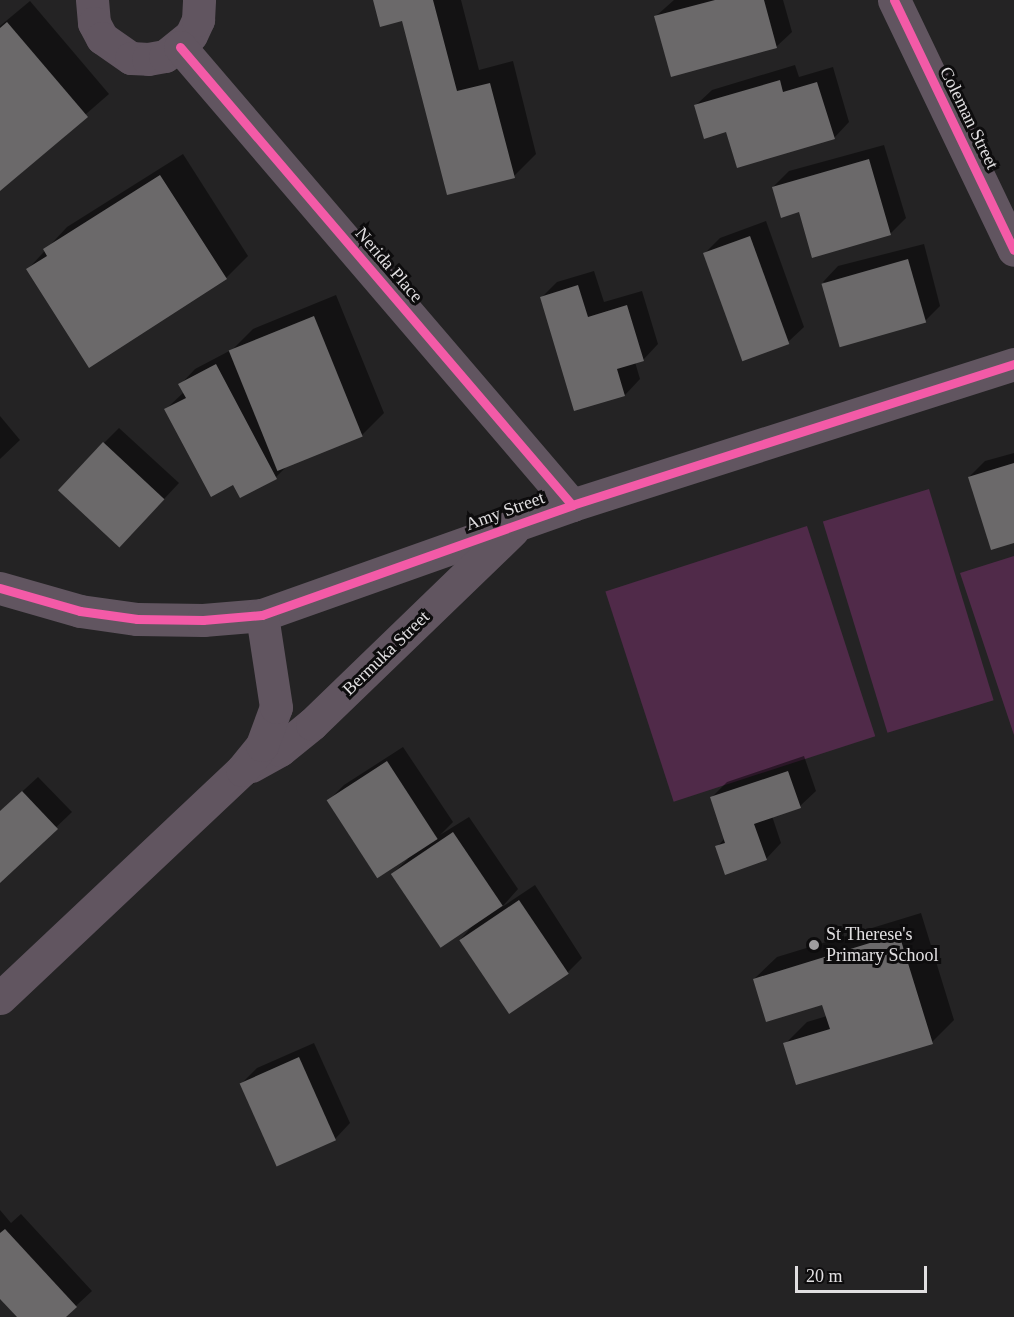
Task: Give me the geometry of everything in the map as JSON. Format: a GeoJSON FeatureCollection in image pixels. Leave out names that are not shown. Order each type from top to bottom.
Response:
{"type":"FeatureCollection","features":[{"type":"Feature","properties":{"kind":"street"},"geometry":{"type":"LineString","coordinates":[[92,0],[94,23],[102,38],[115,50],[131,58],[148,59],[165,56],[180,47],[198,20],[199,0]]}},
{"type":"Feature","properties":{"kind":"street","name":"Coleman Street"},"geometry":{"type":"LineString","coordinates":[[894,0],[1014,250]]}},
{"type":"Feature","properties":{"kind":"street","name":"Nerida Place"},"geometry":{"type":"LineString","coordinates":[[180,47],[572,505]]}},
{"type":"Feature","properties":{"kind":"street","name":"Amy Street"},"geometry":{"type":"LineString","coordinates":[[0,588],[80,611],[137,619],[203,620],[262,615],[572,505],[1014,364]]}},
{"type":"Feature","properties":{"kind":"street","name":"Bermuka Street"},"geometry":{"type":"LineString","coordinates":[[242,771],[280,750],[312,724],[521,523]]}},
{"type":"Feature","properties":{"kind":"street","name":"Bermuka Street"},"geometry":{"type":"LineString","coordinates":[[0,998],[242,771],[262,745],[276,707],[262,615]]}},
{"type":"Feature","properties":{"kind":"shaded area"},"geometry":{"type":"Polygon","coordinates":[[[929,489],[994,700],[887,733],[823,521],[929,489]]]}},
{"type":"Feature","properties":{"kind":"shaded area"},"geometry":{"type":"Polygon","coordinates":[[[807,526],[875,736],[674,802],[605,592],[807,526]]]}},
{"type":"Feature","properties":{"kind":"shaded area"},"geometry":{"type":"Polygon","coordinates":[[[1014,556],[1014,735],[960,573],[1014,556]]]}},
{"type":"Feature","properties":{"kind":"building"},"geometry":{"type":"Polygon","coordinates":[[[373,0],[433,0],[457,91],[490,83],[515,178],[447,195],[402,21],[380,27],[373,0]]]}},
{"type":"Feature","properties":{"kind":"building"},"geometry":{"type":"Polygon","coordinates":[[[715,0],[764,0],[777,48],[671,77],[654,16],[715,0]]]}},
{"type":"Feature","properties":{"kind":"building"},"geometry":{"type":"Polygon","coordinates":[[[7,22],[88,117],[0,191],[0,28],[7,22]]]}},
{"type":"Feature","properties":{"kind":"building"},"geometry":{"type":"Polygon","coordinates":[[[780,80],[783,92],[817,82],[835,139],[737,168],[726,132],[704,139],[694,105],[780,80]]]}},
{"type":"Feature","properties":{"kind":"building"},"geometry":{"type":"Polygon","coordinates":[[[869,159],[891,235],[812,258],[799,212],[781,218],[772,187],[869,159]]]}},
{"type":"Feature","properties":{"kind":"building"},"geometry":{"type":"Polygon","coordinates":[[[160,175],[227,279],[89,368],[26,269],[47,256],[43,249],[160,175]]]}},
{"type":"Feature","properties":{"kind":"building"},"geometry":{"type":"Polygon","coordinates":[[[750,236],[789,344],[742,361],[703,253],[750,236]]]}},
{"type":"Feature","properties":{"kind":"building"},"geometry":{"type":"Polygon","coordinates":[[[908,259],[926,322],[840,347],[821,284],[908,259]]]}},
{"type":"Feature","properties":{"kind":"building"},"geometry":{"type":"Polygon","coordinates":[[[578,285],[588,317],[627,305],[644,361],[617,369],[625,396],[574,411],[540,297],[578,285]]]}},
{"type":"Feature","properties":{"kind":"building"},"geometry":{"type":"Polygon","coordinates":[[[314,316],[363,437],[277,471],[229,350],[314,316]]]}},
{"type":"Feature","properties":{"kind":"building"},"geometry":{"type":"Polygon","coordinates":[[[216,364],[277,479],[240,498],[233,485],[211,497],[164,409],[186,398],[178,384],[216,364]]]}},
{"type":"Feature","properties":{"kind":"building"},"geometry":{"type":"Polygon","coordinates":[[[103,442],[164,499],[119,548],[58,490],[103,442]]]}},
{"type":"Feature","properties":{"kind":"building"},"geometry":{"type":"Polygon","coordinates":[[[1014,463],[1014,543],[991,550],[968,477],[1014,463]]]}},
{"type":"Feature","properties":{"kind":"building"},"geometry":{"type":"Polygon","coordinates":[[[387,761],[438,839],[377,878],[327,800],[387,761]]]}},
{"type":"Feature","properties":{"kind":"building"},"geometry":{"type":"Polygon","coordinates":[[[788,771],[801,808],[754,824],[767,860],[725,875],[715,846],[725,843],[710,797],[788,771]]]}},
{"type":"Feature","properties":{"kind":"building"},"geometry":{"type":"Polygon","coordinates":[[[22,791],[58,829],[0,883],[0,811],[22,791]]]}},
{"type":"Feature","properties":{"kind":"building"},"geometry":{"type":"Polygon","coordinates":[[[453,832],[503,906],[441,948],[391,874],[453,832]]]}},
{"type":"Feature","properties":{"kind":"building"},"geometry":{"type":"Polygon","coordinates":[[[519,900],[569,974],[509,1014],[459,940],[519,900]]]}},
{"type":"Feature","properties":{"kind":"building"},"geometry":{"type":"Polygon","coordinates":[[[899,934],[933,1044],[796,1085],[783,1043],[830,1029],[822,1005],[766,1022],[753,979],[899,934]]]}},
{"type":"Feature","properties":{"kind":"building"},"geometry":{"type":"Polygon","coordinates":[[[299,1057],[336,1140],[277,1167],[240,1083],[299,1057]]]}},
{"type":"Feature","properties":{"kind":"building"},"geometry":{"type":"Polygon","coordinates":[[[5,1229],[77,1307],[66,1317],[17,1317],[0,1299],[0,1233],[5,1229]]]}},
{"type":"Feature","properties":{"kind":"cycle path"},"geometry":{"type":"LineString","coordinates":[[894,0],[1014,250]]}},
{"type":"Feature","properties":{"kind":"cycle path"},"geometry":{"type":"LineString","coordinates":[[180,47],[572,505]]}},
{"type":"Feature","properties":{"kind":"cycle path"},"geometry":{"type":"LineString","coordinates":[[0,588],[80,611],[137,619],[203,620],[262,615],[572,505],[1014,364]]}},
{"type":"Feature","properties":{"kind":"place","name":"St Therese's Primary School"},"geometry":{"type":"Point","coordinates":[814,945]}}]}
